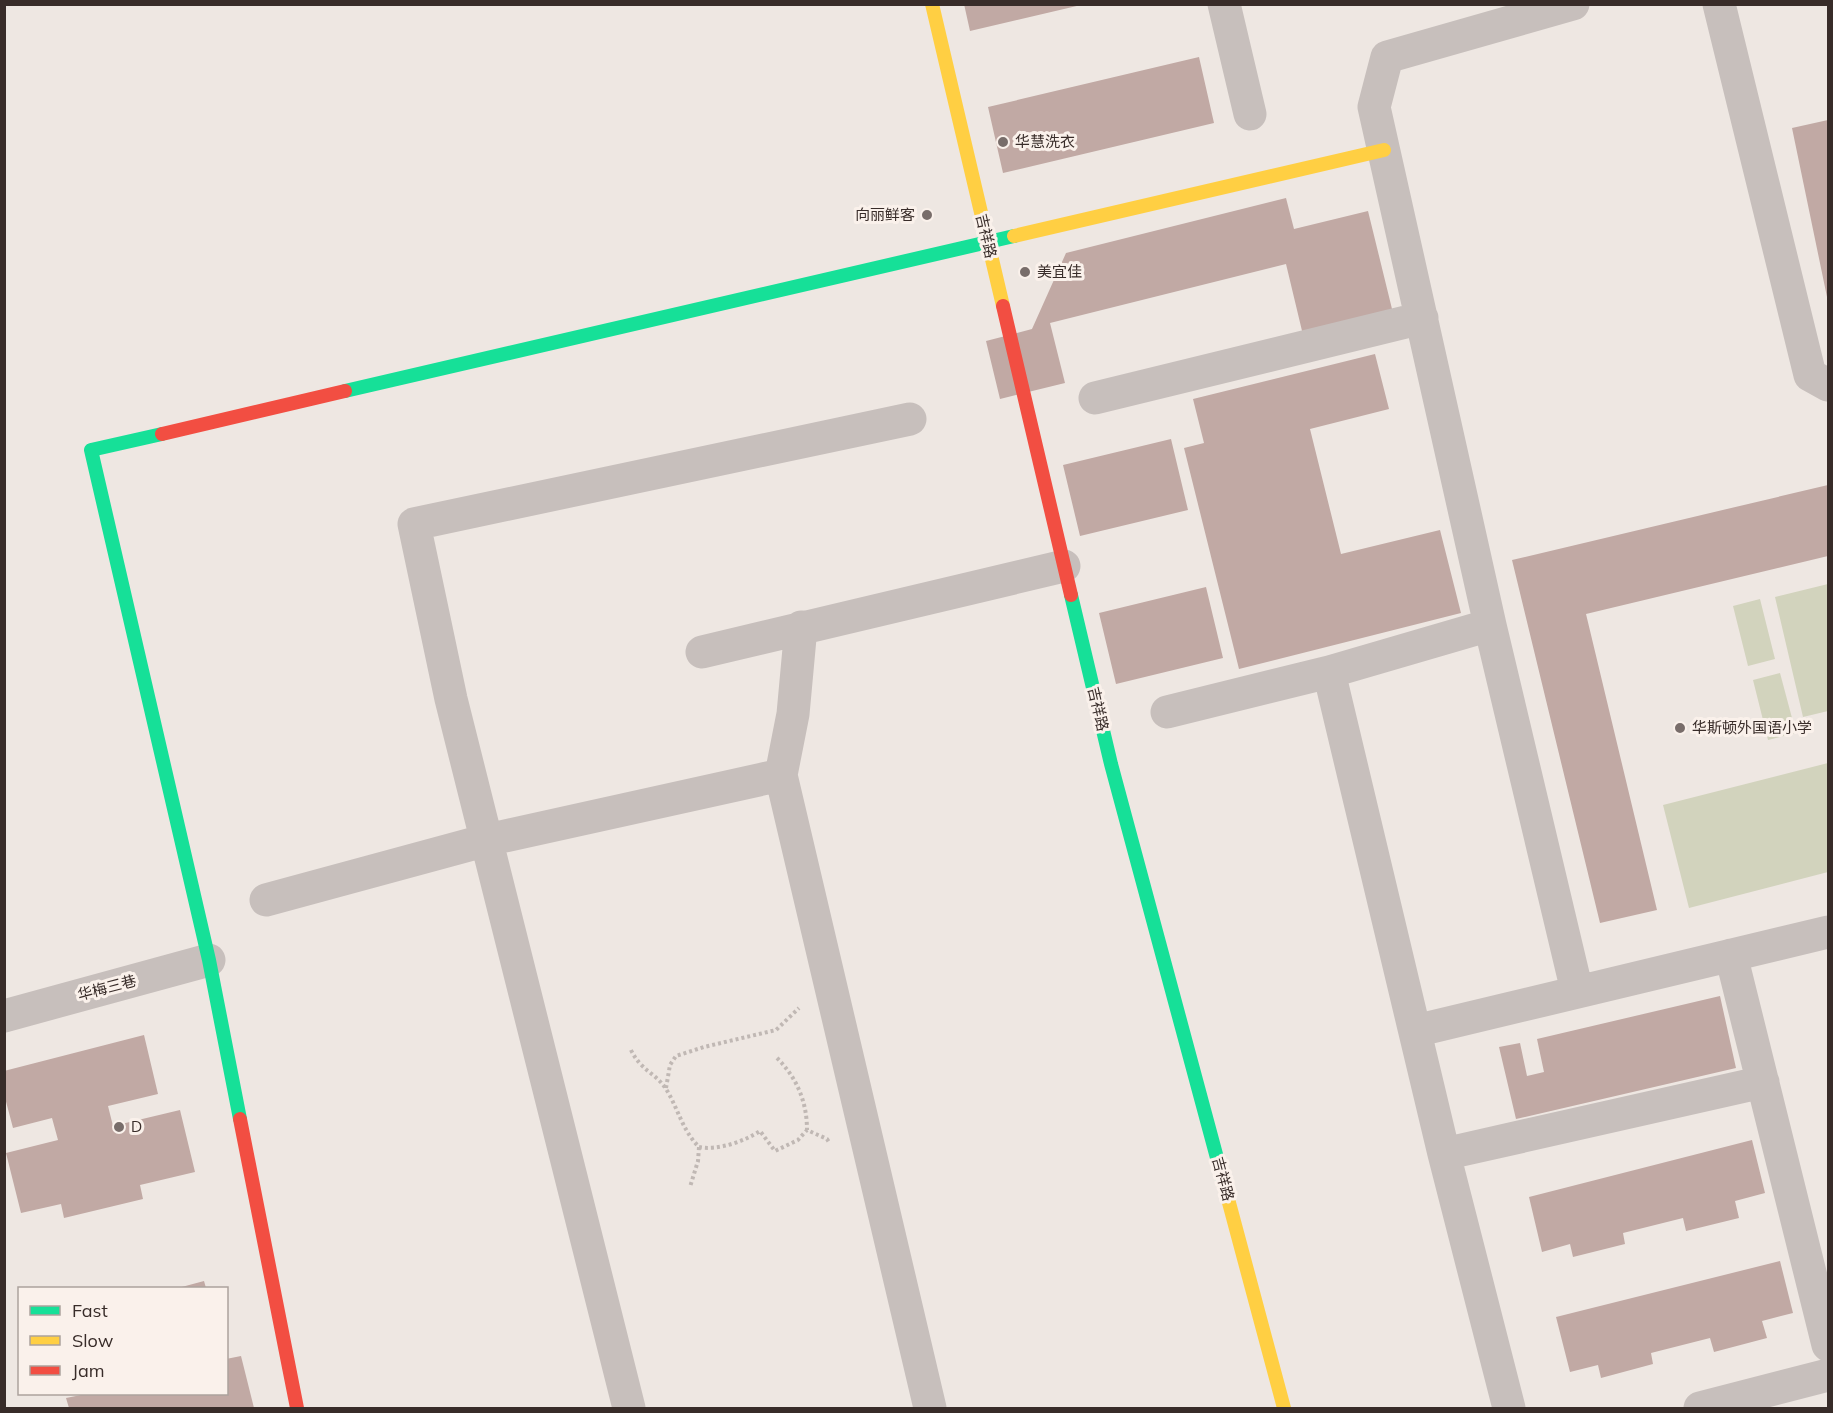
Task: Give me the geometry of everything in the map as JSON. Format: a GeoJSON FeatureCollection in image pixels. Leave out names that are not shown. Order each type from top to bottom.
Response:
{"type":"FeatureCollection","features":[{"type":"Feature","properties":{"kind":"street","name":"吉祥路"},"geometry":{"type":"LineString","coordinates":[[932,4],[1111,764],[1284,1408]]}},
{"type":"Feature","properties":{"kind":"street"},"geometry":{"type":"LineString","coordinates":[[1224,4],[1250,114]]}},
{"type":"Feature","properties":{"kind":"street"},"geometry":{"type":"LineString","coordinates":[[1573,4],[1387,57],[1374,107],[1490,625],[1577,991]]}},
{"type":"Feature","properties":{"kind":"street"},"geometry":{"type":"LineString","coordinates":[[1719,4],[1810,375],[1828,385]]}},
{"type":"Feature","properties":{"kind":"street"},"geometry":{"type":"LineString","coordinates":[[297,1408],[209,960],[91,450],[1384,150]]}},
{"type":"Feature","properties":{"kind":"street"},"geometry":{"type":"LineString","coordinates":[[1095,398],[1422,318]]}},
{"type":"Feature","properties":{"kind":"street"},"geometry":{"type":"LineString","coordinates":[[629,1408],[451,699],[414,524],[910,419]]}},
{"type":"Feature","properties":{"kind":"street"},"geometry":{"type":"LineString","coordinates":[[702,652],[1064,566]]}},
{"type":"Feature","properties":{"kind":"street"},"geometry":{"type":"LineString","coordinates":[[1167,712],[1329,672],[1490,625]]}},
{"type":"Feature","properties":{"kind":"street"},"geometry":{"type":"LineString","coordinates":[[801,627],[793,714],[781,775],[930,1408]]}},
{"type":"Feature","properties":{"kind":"street"},"geometry":{"type":"LineString","coordinates":[[1329,672],[1444,1154],[1509,1408]]}},
{"type":"Feature","properties":{"kind":"street"},"geometry":{"type":"LineString","coordinates":[[266,900],[487,840],[781,775]]}},
{"type":"Feature","properties":{"kind":"street"},"geometry":{"type":"LineString","coordinates":[[1415,1031],[1828,932]]}},
{"type":"Feature","properties":{"kind":"street"},"geometry":{"type":"LineString","coordinates":[[1731,955],[1828,1345]]}},
{"type":"Feature","properties":{"kind":"street","name":"华梅三巷"},"geometry":{"type":"LineString","coordinates":[[4,1016],[209,960]]}},
{"type":"Feature","properties":{"kind":"street"},"geometry":{"type":"LineString","coordinates":[[1444,1154],[1763,1082]]}},
{"type":"Feature","properties":{"kind":"street"},"geometry":{"type":"LineString","coordinates":[[1700,1408],[1828,1375]]}},
{"type":"Feature","properties":{"kind":"path"},"geometry":{"type":"LineString","coordinates":[[666,1088],[670,1065],[676,1056],[776,1030],[794,1016],[801,1006]]}},
{"type":"Feature","properties":{"kind":"path"},"geometry":{"type":"LineString","coordinates":[[632,1050],[637,1063],[666,1088],[684,1128],[699,1147],[710,1150],[752,1136],[760,1131],[775,1151],[798,1140],[807,1130],[806,1105],[802,1095],[777,1058]]}},
{"type":"Feature","properties":{"kind":"path"},"geometry":{"type":"LineString","coordinates":[[807,1130],[827,1139],[832,1148]]}},
{"type":"Feature","properties":{"kind":"path"},"geometry":{"type":"LineString","coordinates":[[690,1186],[698,1161],[699,1147]]}},
{"type":"Feature","properties":{"kind":"green space"},"geometry":{"type":"Polygon","coordinates":[[[1828,584],[1828,711],[1803,717],[1775,597],[1828,584]]]}},
{"type":"Feature","properties":{"kind":"green space"},"geometry":{"type":"Polygon","coordinates":[[[1760,599],[1775,659],[1748,666],[1733,606],[1760,599]]]}},
{"type":"Feature","properties":{"kind":"green space"},"geometry":{"type":"Polygon","coordinates":[[[1780,673],[1796,733],[1768,740],[1753,680],[1780,673]]]}},
{"type":"Feature","properties":{"kind":"green space"},"geometry":{"type":"Polygon","coordinates":[[[1828,763],[1828,872],[1689,908],[1663,805],[1828,763]]]}},
{"type":"Feature","properties":{"kind":"building"},"geometry":{"type":"Polygon","coordinates":[[[964,4],[1081,4],[1081,5],[970,31],[964,4]]]}},
{"type":"Feature","properties":{"kind":"building"},"geometry":{"type":"Polygon","coordinates":[[[1199,57],[1214,123],[1003,173],[988,107],[1199,57]]]}},
{"type":"Feature","properties":{"kind":"building"},"geometry":{"type":"Polygon","coordinates":[[[1828,120],[1828,296],[1827,297],[1792,128],[1828,120]]]}},
{"type":"Feature","properties":{"kind":"building"},"geometry":{"type":"Polygon","coordinates":[[[1286,198],[1294,229],[1368,211],[1393,313],[1303,335],[1286,264],[1050,323],[1065,383],[1000,399],[986,341],[1032,329],[1066,253],[1286,198]]]}},
{"type":"Feature","properties":{"kind":"building"},"geometry":{"type":"Polygon","coordinates":[[[1375,354],[1389,409],[1310,429],[1341,554],[1440,530],[1461,613],[1239,669],[1184,448],[1204,443],[1193,399],[1375,354]]]}},
{"type":"Feature","properties":{"kind":"building"},"geometry":{"type":"Polygon","coordinates":[[[1171,439],[1188,510],[1080,536],[1063,465],[1171,439]]]}},
{"type":"Feature","properties":{"kind":"building"},"geometry":{"type":"Polygon","coordinates":[[[1828,485],[1828,556],[1586,614],[1657,910],[1600,923],[1512,560],[1828,485]]]}},
{"type":"Feature","properties":{"kind":"building"},"geometry":{"type":"Polygon","coordinates":[[[1206,587],[1223,658],[1116,684],[1099,613],[1206,587]]]}},
{"type":"Feature","properties":{"kind":"building"},"geometry":{"type":"Polygon","coordinates":[[[1720,996],[1736,1068],[1516,1119],[1499,1047],[1520,1043],[1527,1076],[1544,1072],[1537,1039],[1720,996]]]}},
{"type":"Feature","properties":{"kind":"building","name":"D"},"geometry":{"type":"Polygon","coordinates":[[[144,1035],[158,1094],[108,1106],[113,1126],[180,1110],[195,1172],[140,1185],[143,1199],[64,1218],[61,1204],[21,1213],[6,1153],[58,1140],[52,1118],[13,1128],[4,1094],[4,1071],[144,1035]]]}},
{"type":"Feature","properties":{"kind":"building"},"geometry":{"type":"Polygon","coordinates":[[[1752,1140],[1765,1193],[1735,1201],[1739,1218],[1686,1231],[1683,1218],[1623,1233],[1625,1244],[1573,1257],[1570,1244],[1542,1252],[1529,1197],[1752,1140]]]}},
{"type":"Feature","properties":{"kind":"building"},"geometry":{"type":"Polygon","coordinates":[[[1780,1261],[1793,1313],[1762,1321],[1767,1338],[1714,1352],[1710,1338],[1651,1353],[1653,1364],[1601,1378],[1598,1365],[1570,1372],[1556,1317],[1780,1261]]]}},
{"type":"Feature","properties":{"kind":"building"},"geometry":{"type":"Polygon","coordinates":[[[204,1281],[206,1287],[182,1287],[204,1281]]]}},
{"type":"Feature","properties":{"kind":"building"},"geometry":{"type":"Polygon","coordinates":[[[241,1356],[254,1408],[69,1408],[66,1398],[81,1395],[228,1395],[228,1359],[241,1356]]]}},
{"type":"Feature","properties":{"kind":"traffic: fast"},"geometry":{"type":"LineString","coordinates":[[345,391],[1014,236]]}},
{"type":"Feature","properties":{"kind":"traffic: fast"},"geometry":{"type":"LineString","coordinates":[[162,434],[91,450],[209,960],[240,1119]]}},
{"type":"Feature","properties":{"kind":"traffic: fast"},"geometry":{"type":"LineString","coordinates":[[1071,595],[1111,764],[1224,1184]]}},
{"type":"Feature","properties":{"kind":"traffic: slow"},"geometry":{"type":"LineString","coordinates":[[932,4],[1003,306]]}},
{"type":"Feature","properties":{"kind":"traffic: slow"},"geometry":{"type":"LineString","coordinates":[[1014,236],[1384,150]]}},
{"type":"Feature","properties":{"kind":"traffic: slow"},"geometry":{"type":"LineString","coordinates":[[1224,1184],[1284,1408]]}},
{"type":"Feature","properties":{"kind":"traffic: jam"},"geometry":{"type":"LineString","coordinates":[[1003,306],[1071,595]]}},
{"type":"Feature","properties":{"kind":"traffic: jam"},"geometry":{"type":"LineString","coordinates":[[162,434],[345,391]]}},
{"type":"Feature","properties":{"kind":"traffic: jam"},"geometry":{"type":"LineString","coordinates":[[240,1119],[297,1408]]}},
{"type":"Feature","properties":{"kind":"place","name":"华慧洗衣"},"geometry":{"type":"Point","coordinates":[1003,142]}},
{"type":"Feature","properties":{"kind":"place","name":"向丽鲜客"},"geometry":{"type":"Point","coordinates":[927,215]}},
{"type":"Feature","properties":{"kind":"place","name":"美宜佳"},"geometry":{"type":"Point","coordinates":[1025,272]}},
{"type":"Feature","properties":{"kind":"place","name":"华斯顿外国语小学"},"geometry":{"type":"Point","coordinates":[1680,728]}},
{"type":"Feature","properties":{"kind":"place","name":"D"},"geometry":{"type":"Point","coordinates":[119,1127]}}]}
